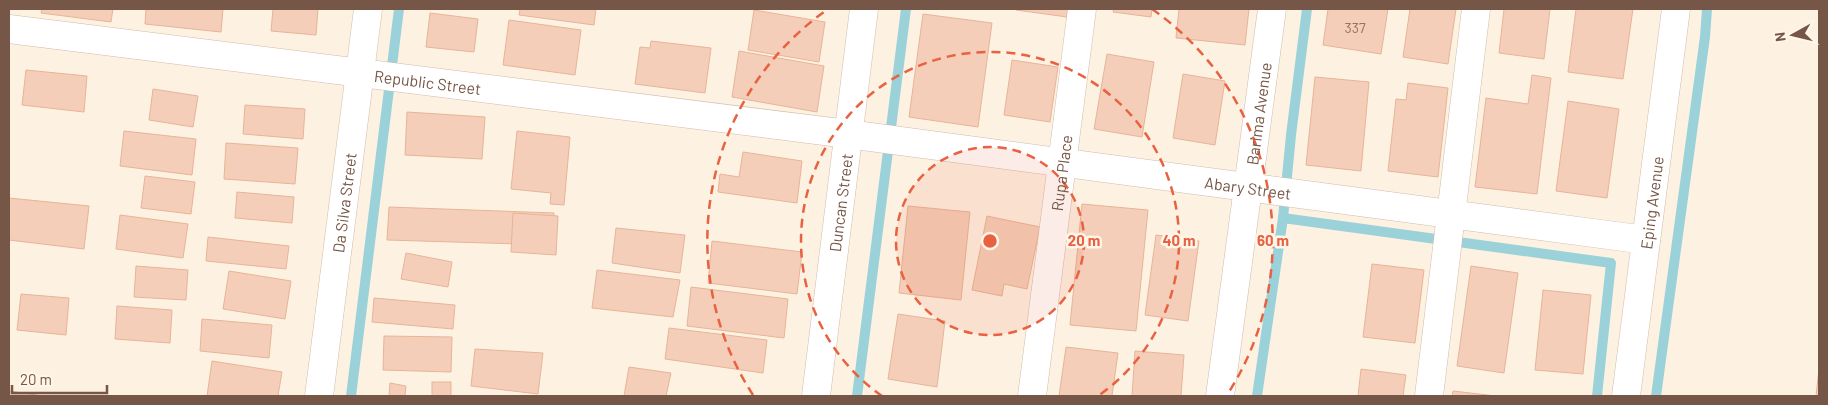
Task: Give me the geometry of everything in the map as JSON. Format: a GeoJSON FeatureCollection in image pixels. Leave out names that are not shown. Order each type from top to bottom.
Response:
{"type":"FeatureCollection","features":[{"type":"Feature","properties":{"kind":"street","name":"Da Silva Street"},"geometry":{"type":"LineString","coordinates":[[319,396],[364,73],[368,9]]}},
{"type":"Feature","properties":{"kind":"street","name":"Duncan Street"},"geometry":{"type":"LineString","coordinates":[[816,396],[857,135],[864,9]]}},
{"type":"Feature","properties":{"kind":"street","name":"Rupa Place"},"geometry":{"type":"LineString","coordinates":[[1032,396],[1082,9]]}},
{"type":"Feature","properties":{"kind":"street","name":"Barima Avenue"},"geometry":{"type":"LineString","coordinates":[[1220,396],[1255,188],[1272,9]]}},
{"type":"Feature","properties":{"kind":"street"},"geometry":{"type":"LineString","coordinates":[[1429,396],[1476,9]]}},
{"type":"Feature","properties":{"kind":"street","name":"Eping Avenue"},"geometry":{"type":"LineString","coordinates":[[1626,396],[1676,9]]}},
{"type":"Feature","properties":{"kind":"street","name":"Republic Street"},"geometry":{"type":"LineString","coordinates":[[9,29],[857,135]]}},
{"type":"Feature","properties":{"kind":"street","name":"Abary Street"},"geometry":{"type":"LineString","coordinates":[[857,135],[1300,194],[1449,231],[1646,240]]}},
{"type":"Feature","properties":{"kind":"building"},"geometry":{"type":"Polygon","coordinates":[[[42,9],[113,9],[111,22],[41,13],[42,9]]]}},
{"type":"Feature","properties":{"kind":"building"},"geometry":{"type":"Polygon","coordinates":[[[146,9],[223,9],[221,32],[145,24],[146,9]]]}},
{"type":"Feature","properties":{"kind":"building"},"geometry":{"type":"Polygon","coordinates":[[[273,9],[318,9],[316,35],[271,31],[273,9]]]}},
{"type":"Feature","properties":{"kind":"building"},"geometry":{"type":"Polygon","coordinates":[[[520,9],[596,9],[594,25],[519,15],[520,9]]]}},
{"type":"Feature","properties":{"kind":"building"},"geometry":{"type":"Polygon","coordinates":[[[1016,9],[1068,9],[1067,17],[1016,9]]]}},
{"type":"Feature","properties":{"kind":"building"},"geometry":{"type":"Polygon","coordinates":[[[1114,9],[1152,9],[1151,17],[1113,12],[1114,9]]]}},
{"type":"Feature","properties":{"kind":"building"},"geometry":{"type":"Polygon","coordinates":[[[1179,9],[1249,9],[1245,45],[1176,38],[1179,9]]]}},
{"type":"Feature","properties":{"kind":"building"},"geometry":{"type":"Polygon","coordinates":[[[1328,9],[1388,9],[1381,54],[1323,45],[1328,9]]]}},
{"type":"Feature","properties":{"kind":"building"},"geometry":{"type":"Polygon","coordinates":[[[1410,9],[1456,9],[1448,64],[1403,57],[1410,9]]]}},
{"type":"Feature","properties":{"kind":"building"},"geometry":{"type":"Polygon","coordinates":[[[1504,9],[1550,9],[1544,59],[1499,53],[1504,9]]]}},
{"type":"Feature","properties":{"kind":"building"},"geometry":{"type":"Polygon","coordinates":[[[1576,9],[1633,9],[1623,79],[1568,72],[1576,9]]]}},
{"type":"Feature","properties":{"kind":"building"},"geometry":{"type":"Polygon","coordinates":[[[754,10],[825,22],[819,62],[748,50],[754,10]]]}},
{"type":"Feature","properties":{"kind":"building"},"geometry":{"type":"Polygon","coordinates":[[[430,13],[478,19],[474,52],[426,47],[430,13]]]}},
{"type":"Feature","properties":{"kind":"building"},"geometry":{"type":"Polygon","coordinates":[[[923,14],[992,23],[978,127],[909,117],[923,14]]]}},
{"type":"Feature","properties":{"kind":"building"},"geometry":{"type":"Polygon","coordinates":[[[509,20],[581,30],[575,75],[503,65],[509,20]]]}},
{"type":"Feature","properties":{"kind":"building"},"geometry":{"type":"Polygon","coordinates":[[[651,41],[711,48],[705,93],[635,84],[640,47],[650,48],[651,41]]]}},
{"type":"Feature","properties":{"kind":"building"},"geometry":{"type":"Polygon","coordinates":[[[739,51],[824,66],[817,112],[732,97],[739,51]]]}},
{"type":"Feature","properties":{"kind":"building"},"geometry":{"type":"Polygon","coordinates":[[[1107,54],[1154,62],[1142,137],[1094,129],[1107,54]]]}},
{"type":"Feature","properties":{"kind":"building"},"geometry":{"type":"Polygon","coordinates":[[[1012,60],[1058,67],[1050,122],[1004,115],[1012,60]]]}},
{"type":"Feature","properties":{"kind":"building"},"geometry":{"type":"Polygon","coordinates":[[[26,70],[87,76],[84,112],[22,105],[26,70]]]}},
{"type":"Feature","properties":{"kind":"building"},"geometry":{"type":"Polygon","coordinates":[[[1183,74],[1225,81],[1215,145],[1173,138],[1183,74]]]}},
{"type":"Feature","properties":{"kind":"building"},"geometry":{"type":"Polygon","coordinates":[[[1532,75],[1551,78],[1537,194],[1475,187],[1486,98],[1528,104],[1532,75]]]}},
{"type":"Feature","properties":{"kind":"building"},"geometry":{"type":"Polygon","coordinates":[[[1315,77],[1369,82],[1361,171],[1306,165],[1315,77]]]}},
{"type":"Feature","properties":{"kind":"building"},"geometry":{"type":"Polygon","coordinates":[[[1408,83],[1448,88],[1438,177],[1388,171],[1396,99],[1406,100],[1408,83]]]}},
{"type":"Feature","properties":{"kind":"building"},"geometry":{"type":"Polygon","coordinates":[[[153,89],[198,96],[193,127],[149,120],[153,89]]]}},
{"type":"Feature","properties":{"kind":"building"},"geometry":{"type":"Polygon","coordinates":[[[1568,101],[1619,109],[1607,198],[1556,191],[1568,101]]]}},
{"type":"Feature","properties":{"kind":"building"},"geometry":{"type":"Polygon","coordinates":[[[245,105],[305,109],[303,139],[243,134],[245,105]]]}},
{"type":"Feature","properties":{"kind":"building"},"geometry":{"type":"Polygon","coordinates":[[[407,112],[485,117],[482,159],[405,155],[407,112]]]}},
{"type":"Feature","properties":{"kind":"building"},"geometry":{"type":"Polygon","coordinates":[[[124,131],[196,139],[192,175],[120,166],[124,131]]]}},
{"type":"Feature","properties":{"kind":"building"},"geometry":{"type":"Polygon","coordinates":[[[517,131],[570,137],[564,205],[550,204],[551,193],[511,189],[517,131]]]}},
{"type":"Feature","properties":{"kind":"building"},"geometry":{"type":"Polygon","coordinates":[[[226,143],[298,148],[295,184],[224,179],[226,143]]]}},
{"type":"Feature","properties":{"kind":"building"},"geometry":{"type":"Polygon","coordinates":[[[743,152],[802,161],[797,203],[718,192],[720,174],[739,177],[743,152]]]}},
{"type":"Feature","properties":{"kind":"building"},"geometry":{"type":"Polygon","coordinates":[[[145,176],[195,182],[191,214],[141,208],[145,176]]]}},
{"type":"Feature","properties":{"kind":"building"},"geometry":{"type":"Polygon","coordinates":[[[237,192],[294,197],[292,223],[235,218],[237,192]]]}},
{"type":"Feature","properties":{"kind":"building"},"geometry":{"type":"Polygon","coordinates":[[[9,198],[89,206],[84,249],[9,240],[9,198]]]}},
{"type":"Feature","properties":{"kind":"building"},"geometry":{"type":"Polygon","coordinates":[[[1082,204],[1148,210],[1136,331],[1070,325],[1082,204]]]}},
{"type":"Feature","properties":{"kind":"building"},"geometry":{"type":"Polygon","coordinates":[[[908,206],[970,212],[961,300],[899,293],[908,206]]]}},
{"type":"Feature","properties":{"kind":"building"},"geometry":{"type":"Polygon","coordinates":[[[389,207],[554,213],[553,245],[387,240],[389,207]]]}},
{"type":"Feature","properties":{"kind":"building"},"geometry":{"type":"Polygon","coordinates":[[[513,213],[558,216],[556,255],[511,252],[513,213]]]}},
{"type":"Feature","properties":{"kind":"building"},"geometry":{"type":"Polygon","coordinates":[[[120,215],[188,224],[183,258],[116,249],[120,215]]]}},
{"type":"Feature","properties":{"kind":"building"},"geometry":{"type":"Polygon","coordinates":[[[987,216],[1040,227],[1027,289],[1004,284],[1002,296],[972,290],[987,216]]]}},
{"type":"Feature","properties":{"kind":"building"},"geometry":{"type":"Polygon","coordinates":[[[616,228],[685,235],[680,273],[612,263],[616,228]]]}},
{"type":"Feature","properties":{"kind":"building"},"geometry":{"type":"Polygon","coordinates":[[[1156,235],[1199,241],[1188,321],[1145,315],[1156,235]]]}},
{"type":"Feature","properties":{"kind":"building"},"geometry":{"type":"Polygon","coordinates":[[[208,237],[289,246],[286,269],[206,261],[208,237]]]}},
{"type":"Feature","properties":{"kind":"building"},"geometry":{"type":"Polygon","coordinates":[[[712,241],[802,252],[797,294],[708,283],[712,241]]]}},
{"type":"Feature","properties":{"kind":"building"},"geometry":{"type":"Polygon","coordinates":[[[406,253],[452,262],[448,287],[401,279],[406,253]]]}},
{"type":"Feature","properties":{"kind":"building"},"geometry":{"type":"Polygon","coordinates":[[[1372,264],[1424,270],[1415,343],[1363,337],[1372,264]]]}},
{"type":"Feature","properties":{"kind":"building"},"geometry":{"type":"Polygon","coordinates":[[[136,266],[188,270],[186,300],[134,297],[136,266]]]}},
{"type":"Feature","properties":{"kind":"building"},"geometry":{"type":"Polygon","coordinates":[[[1471,266],[1518,273],[1504,373],[1457,366],[1471,266]]]}},
{"type":"Feature","properties":{"kind":"building"},"geometry":{"type":"Polygon","coordinates":[[[597,270],[680,280],[673,317],[592,308],[597,270]]]}},
{"type":"Feature","properties":{"kind":"building"},"geometry":{"type":"Polygon","coordinates":[[[229,271],[291,281],[285,319],[223,309],[229,271]]]}},
{"type":"Feature","properties":{"kind":"building"},"geometry":{"type":"Polygon","coordinates":[[[691,287],[788,299],[784,338],[687,326],[691,287]]]}},
{"type":"Feature","properties":{"kind":"building"},"geometry":{"type":"Polygon","coordinates":[[[1543,290],[1591,295],[1583,374],[1535,370],[1543,290]]]}},
{"type":"Feature","properties":{"kind":"building"},"geometry":{"type":"Polygon","coordinates":[[[21,294],[69,298],[66,335],[17,330],[21,294]]]}},
{"type":"Feature","properties":{"kind":"building"},"geometry":{"type":"Polygon","coordinates":[[[374,298],[455,305],[453,329],[372,322],[374,298]]]}},
{"type":"Feature","properties":{"kind":"building"},"geometry":{"type":"Polygon","coordinates":[[[117,306],[172,310],[170,343],[115,339],[117,306]]]}},
{"type":"Feature","properties":{"kind":"building"},"geometry":{"type":"Polygon","coordinates":[[[898,314],[945,321],[937,387],[888,379],[898,314]]]}},
{"type":"Feature","properties":{"kind":"building"},"geometry":{"type":"Polygon","coordinates":[[[202,319],[272,325],[269,358],[200,351],[202,319]]]}},
{"type":"Feature","properties":{"kind":"building"},"geometry":{"type":"Polygon","coordinates":[[[669,328],[767,340],[763,373],[665,359],[669,328]]]}},
{"type":"Feature","properties":{"kind":"building"},"geometry":{"type":"Polygon","coordinates":[[[384,336],[452,337],[451,372],[383,370],[384,336]]]}},
{"type":"Feature","properties":{"kind":"building"},"geometry":{"type":"Polygon","coordinates":[[[1066,347],[1118,353],[1112,396],[1059,396],[1066,347]]]}},
{"type":"Feature","properties":{"kind":"building"},"geometry":{"type":"Polygon","coordinates":[[[475,349],[543,353],[538,394],[471,386],[475,349]]]}},
{"type":"Feature","properties":{"kind":"building"},"geometry":{"type":"Polygon","coordinates":[[[1135,351],[1184,355],[1181,396],[1132,396],[1135,351]]]}},
{"type":"Feature","properties":{"kind":"building"},"geometry":{"type":"Polygon","coordinates":[[[212,361],[282,372],[278,396],[207,396],[212,361]]]}},
{"type":"Feature","properties":{"kind":"building"},"geometry":{"type":"Polygon","coordinates":[[[629,367],[671,373],[666,396],[624,396],[629,367]]]}},
{"type":"Feature","properties":{"kind":"building"},"geometry":{"type":"Polygon","coordinates":[[[1361,369],[1406,375],[1403,396],[1358,396],[1361,369]]]}},
{"type":"Feature","properties":{"kind":"building"},"geometry":{"type":"Polygon","coordinates":[[[1819,369],[1819,396],[1816,396],[1819,369]]]}},
{"type":"Feature","properties":{"kind":"building"},"geometry":{"type":"Polygon","coordinates":[[[432,382],[451,382],[451,396],[432,396],[432,382]]]}},
{"type":"Feature","properties":{"kind":"building"},"geometry":{"type":"Polygon","coordinates":[[[390,383],[406,386],[405,396],[389,396],[390,383]]]}},
{"type":"Feature","properties":{"kind":"building"},"geometry":{"type":"Polygon","coordinates":[[[9,391],[43,396],[9,396],[9,391]]]}},
{"type":"Feature","properties":{"kind":"building"},"geometry":{"type":"Polygon","coordinates":[[[1453,391],[1496,396],[1452,396],[1453,391]]]}},
{"type":"Feature","properties":{"kind":"waterway"},"geometry":{"type":"LineString","coordinates":[[351,396],[399,9]]}},
{"type":"Feature","properties":{"kind":"waterway"},"geometry":{"type":"LineString","coordinates":[[857,396],[906,9]]}},
{"type":"Feature","properties":{"kind":"waterway"},"geometry":{"type":"LineString","coordinates":[[1283,218],[1291,135],[1307,9]]}},
{"type":"Feature","properties":{"kind":"waterway"},"geometry":{"type":"LineString","coordinates":[[1656,396],[1705,37],[1707,9]]}},
{"type":"Feature","properties":{"kind":"waterway"},"geometry":{"type":"LineString","coordinates":[[1257,396],[1283,218],[1611,263],[1597,396]]}}]}
